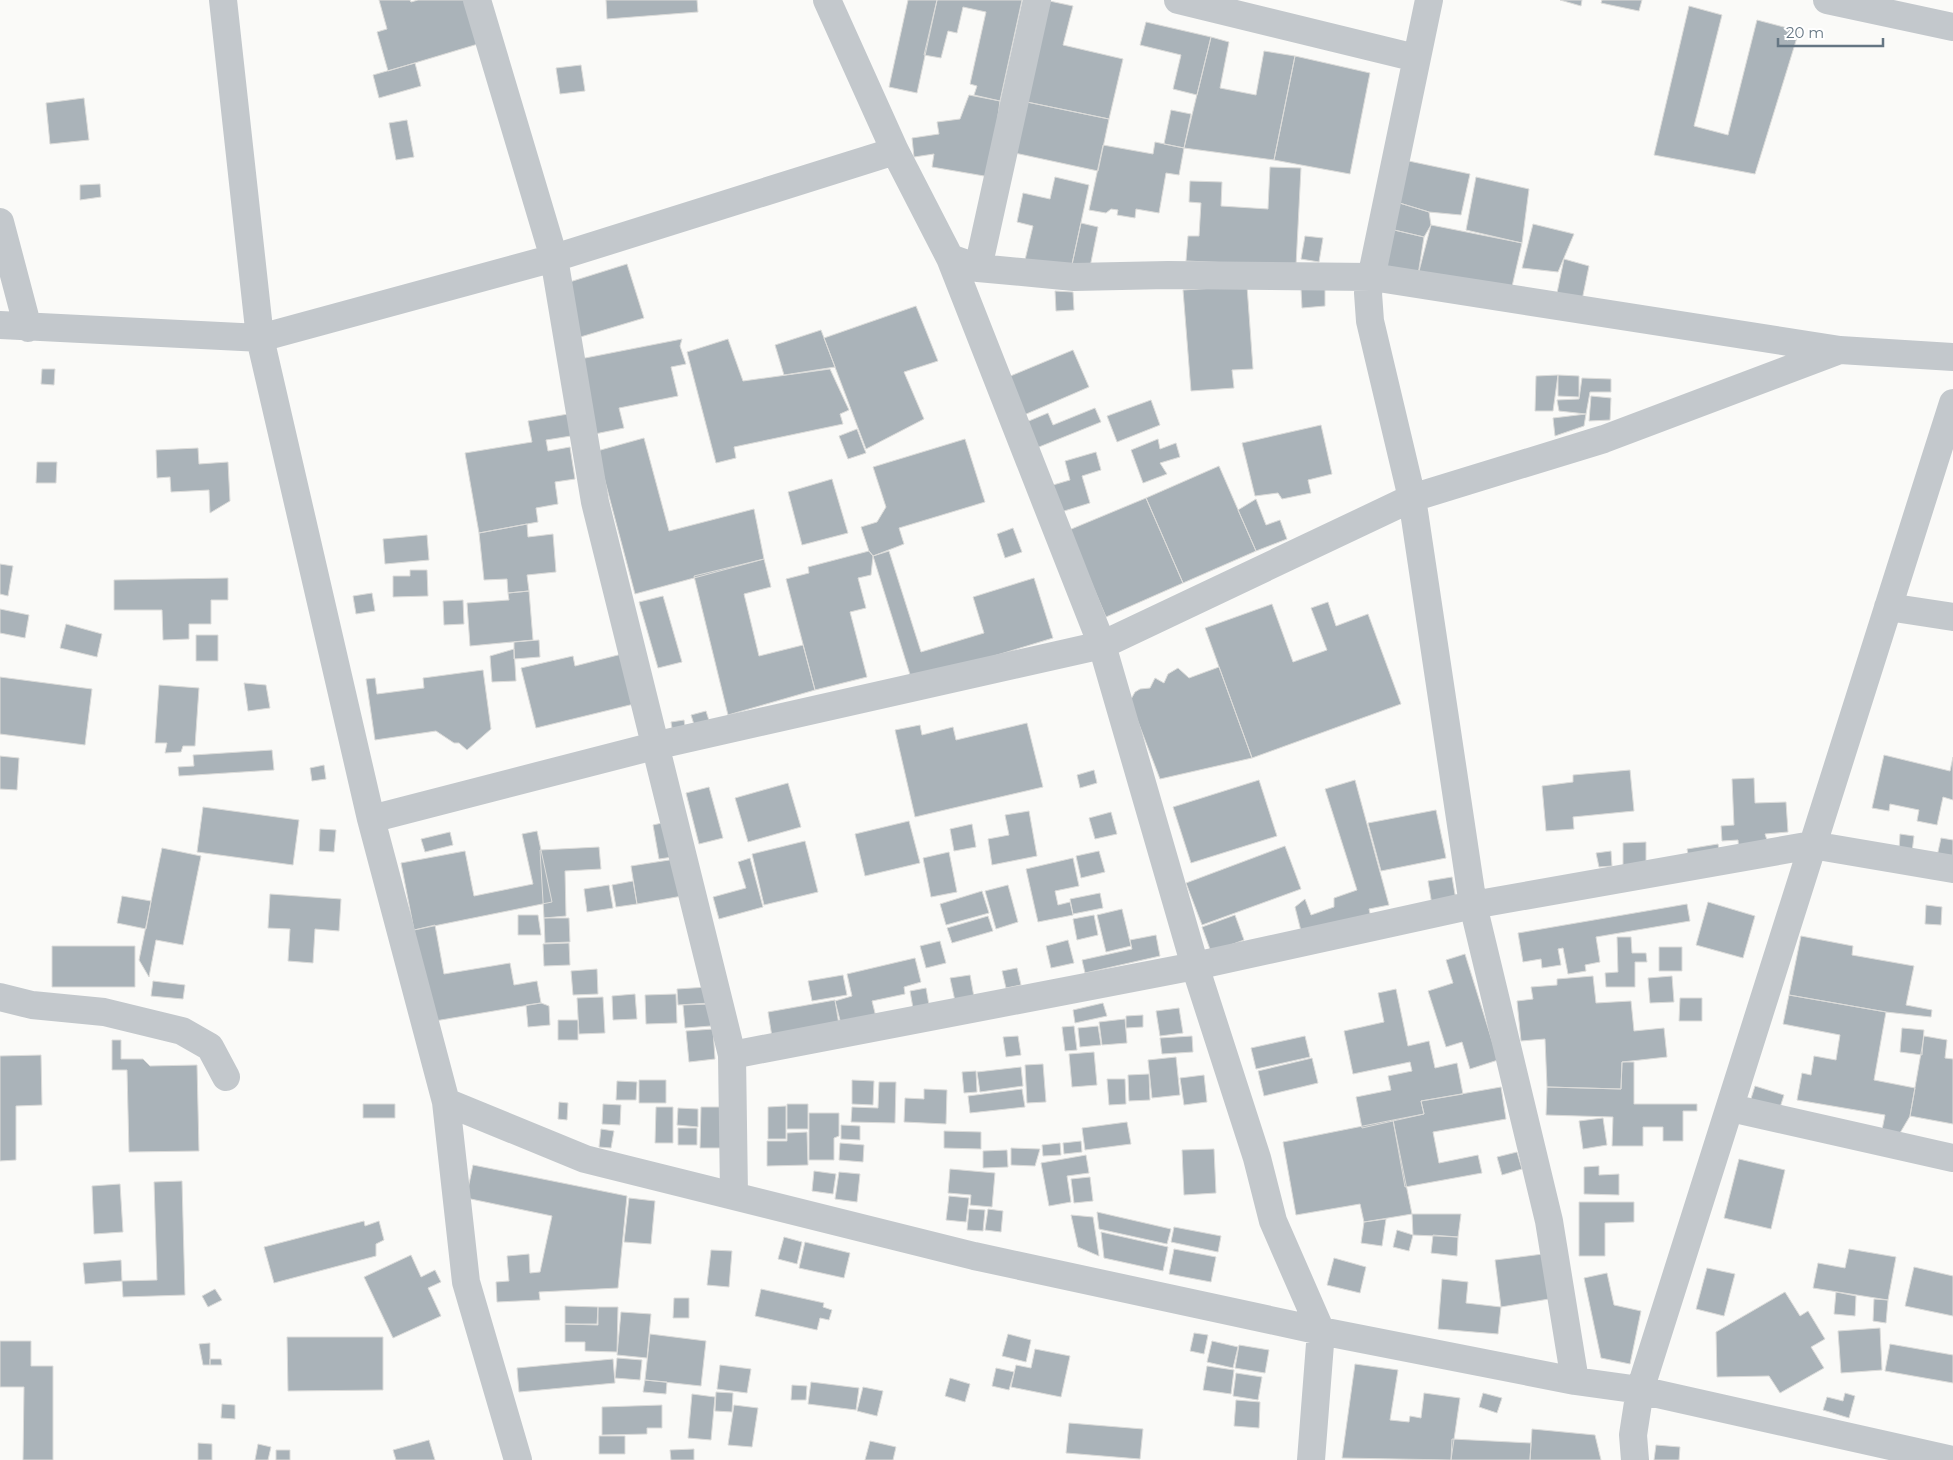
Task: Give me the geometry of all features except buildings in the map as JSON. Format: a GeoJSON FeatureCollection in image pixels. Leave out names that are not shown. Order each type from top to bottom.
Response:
{"type":"FeatureCollection","features":[{"type":"Feature","properties":{"kind":"street"},"geometry":{"type":"LineString","coordinates":[[224,0],[260,338],[371,819],[446,1102],[466,1282],[518,1460]]}},
{"type":"Feature","properties":{"kind":"street"},"geometry":{"type":"LineString","coordinates":[[477,0],[554,258],[596,502],[654,746],[732,1055],[734,1195]]}},
{"type":"Feature","properties":{"kind":"street"},"geometry":{"type":"LineString","coordinates":[[827,0],[895,151],[950,258],[1102,645],[1195,966],[1257,1158],[1274,1220],[1321,1331],[1311,1460]]}},
{"type":"Feature","properties":{"kind":"street"},"geometry":{"type":"LineString","coordinates":[[978,268],[1037,0]]}},
{"type":"Feature","properties":{"kind":"street"},"geometry":{"type":"LineString","coordinates":[[1178,0],[1416,58]]}},
{"type":"Feature","properties":{"kind":"street"},"geometry":{"type":"LineString","coordinates":[[1429,0],[1368,293],[1370,321],[1412,498],[1473,905],[1548,1220],[1575,1381]]}},
{"type":"Feature","properties":{"kind":"street"},"geometry":{"type":"LineString","coordinates":[[1827,0],[1953,26]]}},
{"type":"Feature","properties":{"kind":"street"},"geometry":{"type":"LineString","coordinates":[[0,325],[28,328],[260,338],[554,258],[895,151]]}},
{"type":"Feature","properties":{"kind":"street"},"geometry":{"type":"LineString","coordinates":[[0,222],[28,328]]}},
{"type":"Feature","properties":{"kind":"street"},"geometry":{"type":"LineString","coordinates":[[950,258],[978,268],[1074,277],[1168,275],[1372,277],[1840,350],[1953,357]]}},
{"type":"Feature","properties":{"kind":"street"},"geometry":{"type":"LineString","coordinates":[[371,819],[654,746],[1102,645],[1412,498],[1604,439],[1840,350]]}},
{"type":"Feature","properties":{"kind":"street"},"geometry":{"type":"LineString","coordinates":[[1635,1460],[1633,1435],[1640,1390],[1953,403]]}},
{"type":"Feature","properties":{"kind":"street"},"geometry":{"type":"LineString","coordinates":[[1888,607],[1953,617]]}},
{"type":"Feature","properties":{"kind":"street"},"geometry":{"type":"LineString","coordinates":[[732,1055],[1195,966],[1473,905],[1812,845],[1953,869]]}},
{"type":"Feature","properties":{"kind":"street"},"geometry":{"type":"LineString","coordinates":[[0,997],[32,1005],[104,1012],[182,1031],[210,1047],[226,1077]]}},
{"type":"Feature","properties":{"kind":"street"},"geometry":{"type":"LineString","coordinates":[[446,1102],[585,1159],[974,1256],[1321,1331],[1575,1381],[1640,1390],[1953,1460]]}},
{"type":"Feature","properties":{"kind":"street"},"geometry":{"type":"LineString","coordinates":[[1731,1108],[1953,1158]]}}]}
